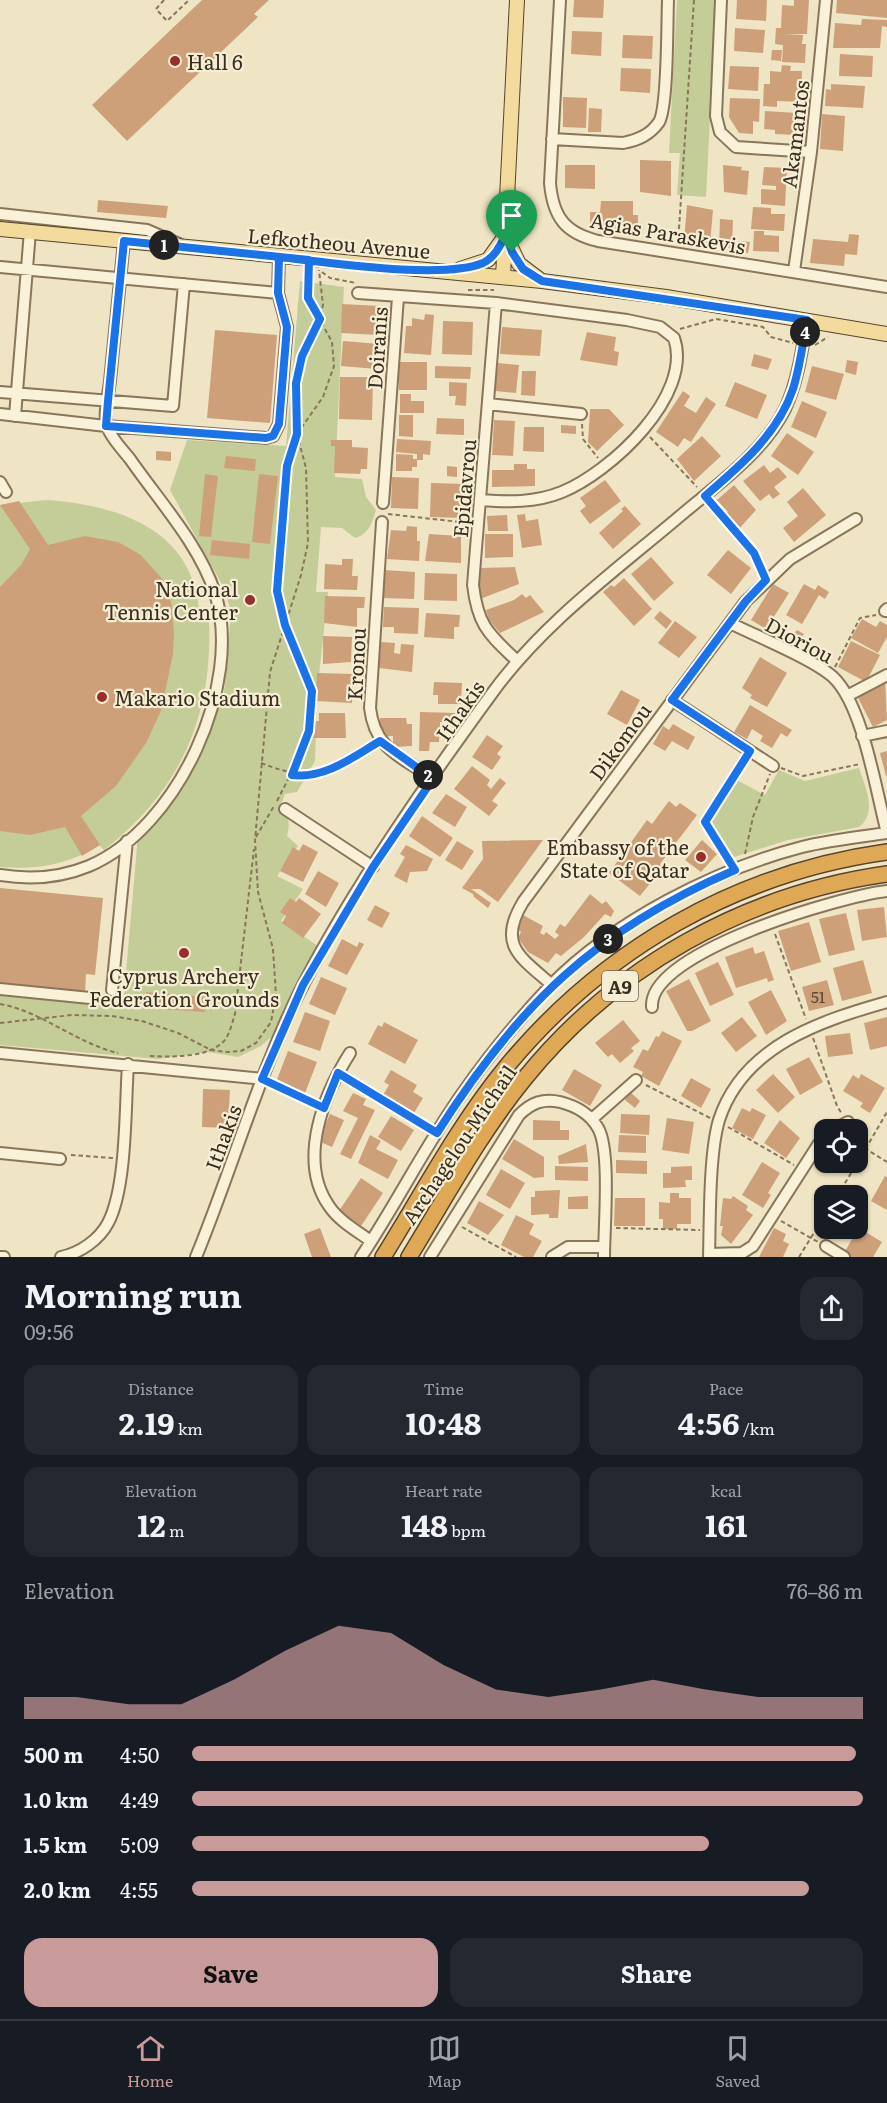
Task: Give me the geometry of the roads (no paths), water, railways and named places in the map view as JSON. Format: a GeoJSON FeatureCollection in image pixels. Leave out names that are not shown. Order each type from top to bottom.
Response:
{"type":"FeatureCollection","features":[{"type":"Feature","properties":{"kind":"highway","name":"Archagelou Michail"},"geometry":{"type":"LineString","coordinates":[[383,1257],[501,1074],[551,1017],[603,971],[669,926],[743,890],[823,863],[887,852]]}},
{"type":"Feature","properties":{"kind":"highway","name":"Archagelou Michail"},"geometry":{"type":"LineString","coordinates":[[409,1257],[496,1118],[523,1081],[569,1030],[631,977],[684,942],[761,906],[839,882],[887,874]]}},
{"type":"Feature","properties":{"kind":"main road"},"geometry":{"type":"LineString","coordinates":[[503,277],[517,0]]}},
{"type":"Feature","properties":{"kind":"main road","name":"Lefkotheou Avenue"},"geometry":{"type":"LineString","coordinates":[[0,229],[314,261],[542,281],[887,334]]}},
{"type":"Feature","properties":{"kind":"main road"},"geometry":{"type":"LineString","coordinates":[[450,272],[488,260],[498,249],[506,234]]}},
{"type":"Feature","properties":{"kind":"main road"},"geometry":{"type":"LineString","coordinates":[[506,234],[514,257],[523,269],[542,281]]}},
{"type":"Feature","properties":{"kind":"street","name":"Agias Paraskevis"},"geometry":{"type":"LineString","coordinates":[[560,0],[551,195],[560,218],[569,229],[580,236],[598,241],[887,287]]}},
{"type":"Feature","properties":{"kind":"street"},"geometry":{"type":"LineString","coordinates":[[552,139],[623,143],[635,141],[652,129],[662,111],[668,0]]}},
{"type":"Feature","properties":{"kind":"street"},"geometry":{"type":"LineString","coordinates":[[722,0],[716,107],[720,132],[735,147],[811,152]]}},
{"type":"Feature","properties":{"kind":"street","name":"Akamantos"},"geometry":{"type":"LineString","coordinates":[[794,271],[811,152],[826,0]]}},
{"type":"Feature","properties":{"kind":"street"},"geometry":{"type":"LineString","coordinates":[[0,214],[147,230],[185,247]]}},
{"type":"Feature","properties":{"kind":"street"},"geometry":{"type":"LineString","coordinates":[[15,416],[30,231]]}},
{"type":"Feature","properties":{"kind":"street"},"geometry":{"type":"LineString","coordinates":[[0,875],[29,878],[61,874],[91,865],[127,841],[177,785],[197,748],[218,682],[220,621],[214,591],[200,559],[106,426],[124,241]]}},
{"type":"Feature","properties":{"kind":"street"},"geometry":{"type":"LineString","coordinates":[[0,414],[106,426],[266,438],[273,436],[279,424],[287,327],[278,293],[279,257]]}},
{"type":"Feature","properties":{"kind":"street"},"geometry":{"type":"LineString","coordinates":[[0,267],[278,293]]}},
{"type":"Feature","properties":{"kind":"street"},"geometry":{"type":"LineString","coordinates":[[0,392],[171,406],[174,404],[184,284]]}},
{"type":"Feature","properties":{"kind":"street"},"geometry":{"type":"LineString","coordinates":[[358,293],[398,297]]}},
{"type":"Feature","properties":{"kind":"street","name":"Doiranis"},"geometry":{"type":"LineString","coordinates":[[383,513],[398,297],[496,303],[648,323],[669,332],[677,347],[674,370],[667,391],[643,430],[605,467],[582,483],[533,500],[510,502],[480,500]]}},
{"type":"Feature","properties":{"kind":"street","name":"Epidavrou"},"geometry":{"type":"LineString","coordinates":[[496,303],[473,585],[477,611],[483,627],[517,661]]}},
{"type":"Feature","properties":{"kind":"street","name":"Ithakis"},"geometry":{"type":"LineString","coordinates":[[196,1257],[262,1079],[303,985],[373,867],[517,661],[587,594],[705,496],[759,446],[774,428],[793,389],[807,320]]}},
{"type":"Feature","properties":{"kind":"street"},"geometry":{"type":"LineString","coordinates":[[488,404],[581,414]]}},
{"type":"Feature","properties":{"kind":"street","name":"Kronou"},"geometry":{"type":"LineString","coordinates":[[383,513],[370,708],[373,728],[380,741],[433,779]]}},
{"type":"Feature","properties":{"kind":"street","name":"Dikomou"},"geometry":{"type":"LineString","coordinates":[[552,984],[515,951],[511,934],[516,914],[746,601],[790,560],[856,519]]}},
{"type":"Feature","properties":{"kind":"street","name":"Dioriou"},"geometry":{"type":"LineString","coordinates":[[730,623],[831,675],[847,696],[862,736],[887,833]]}},
{"type":"Feature","properties":{"kind":"street"},"geometry":{"type":"LineString","coordinates":[[847,696],[886,678]]}},
{"type":"Feature","properties":{"kind":"street"},"geometry":{"type":"LineString","coordinates":[[672,700],[773,766]]}},
{"type":"Feature","properties":{"kind":"street"},"geometry":{"type":"LineString","coordinates":[[862,736],[887,731]]}},
{"type":"Feature","properties":{"kind":"street"},"geometry":{"type":"LineString","coordinates":[[285,809],[373,867]]}},
{"type":"Feature","properties":{"kind":"street"},"geometry":{"type":"LineString","coordinates":[[361,1257],[437,1133],[495,1048],[552,984],[613,936],[648,913],[740,868],[802,847],[887,833]]}},
{"type":"Feature","properties":{"kind":"street"},"geometry":{"type":"LineString","coordinates":[[112,990],[127,841]]}},
{"type":"Feature","properties":{"kind":"street"},"geometry":{"type":"LineString","coordinates":[[652,1007],[655,989],[678,970],[716,947],[771,923],[827,903],[887,891]]}},
{"type":"Feature","properties":{"kind":"street"},"geometry":{"type":"LineString","coordinates":[[0,989],[90,998]]}},
{"type":"Feature","properties":{"kind":"street"},"geometry":{"type":"LineString","coordinates":[[814,1150],[748,1251],[709,1255],[715,1145],[719,1122],[735,1087],[745,1074],[776,1046],[809,1027],[887,1002]]}},
{"type":"Feature","properties":{"kind":"street"},"geometry":{"type":"LineString","coordinates":[[0,1053],[126,1059],[262,1079]]}},
{"type":"Feature","properties":{"kind":"street"},"geometry":{"type":"LineString","coordinates":[[350,1053],[338,1073],[324,1108],[315,1153],[317,1179],[337,1216],[371,1241]]}},
{"type":"Feature","properties":{"kind":"street"},"geometry":{"type":"LineString","coordinates":[[61,1257],[95,1240],[108,1224],[118,1193],[126,1059]]}},
{"type":"Feature","properties":{"kind":"street"},"geometry":{"type":"LineString","coordinates":[[592,1119],[636,1080]]}},
{"type":"Feature","properties":{"kind":"street"},"geometry":{"type":"LineString","coordinates":[[430,1257],[512,1125],[527,1107],[543,1101],[554,1101],[576,1108],[592,1119],[604,1145],[604,1252],[568,1247],[552,1257]]}},
{"type":"Feature","properties":{"kind":"street"},"geometry":{"type":"LineString","coordinates":[[0,1153],[60,1159]]}},
{"type":"Feature","properties":{"kind":"street"},"geometry":{"type":"LineString","coordinates":[[826,1246],[844,1257]]}},
{"type":"Feature","properties":{"kind":"place","name":"Hall 6"},"geometry":{"type":"Point","coordinates":[175,61]}},
{"type":"Feature","properties":{"kind":"place","name":"National Tennis Center"},"geometry":{"type":"Point","coordinates":[250,600]}},
{"type":"Feature","properties":{"kind":"place","name":"Makario Stadium"},"geometry":{"type":"Point","coordinates":[102,697]}},
{"type":"Feature","properties":{"kind":"place","name":"Embassy of the State of Qatar"},"geometry":{"type":"Point","coordinates":[701,857]}},
{"type":"Feature","properties":{"kind":"place","name":"Cyprus Archery Federation Grounds"},"geometry":{"type":"Point","coordinates":[184,953]}}]}
